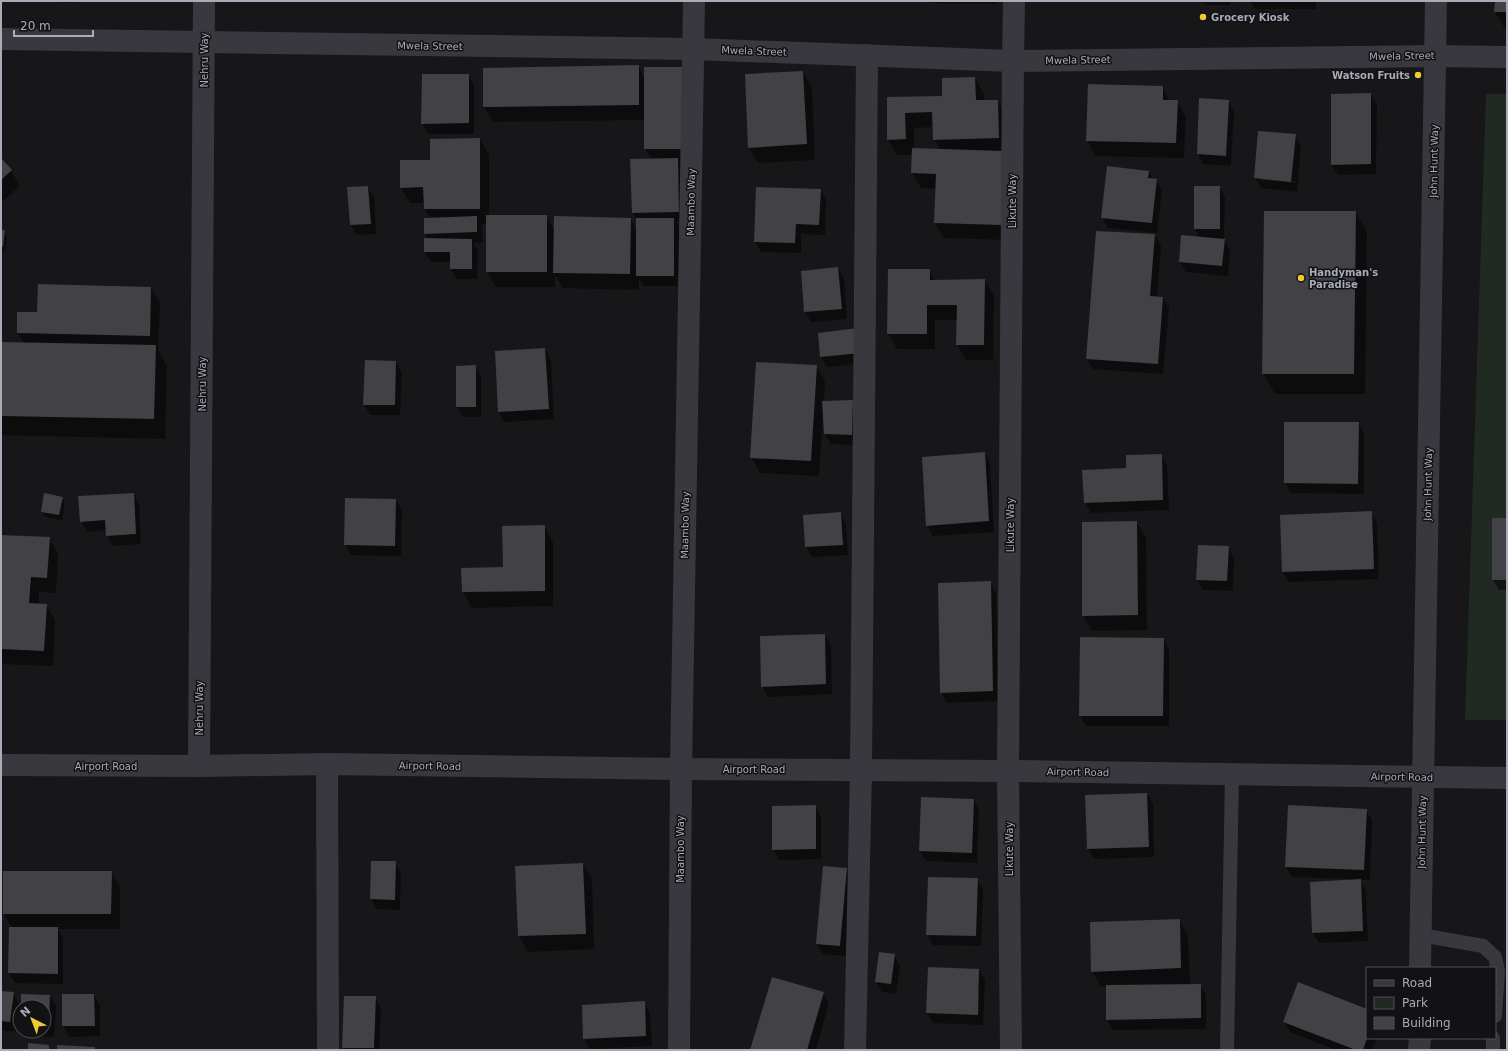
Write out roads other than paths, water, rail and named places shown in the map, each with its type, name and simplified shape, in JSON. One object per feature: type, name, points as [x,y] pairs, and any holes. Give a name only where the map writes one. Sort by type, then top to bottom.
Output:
[{"type":"street","name":"Nehru Way","points":[[199,766],[204,1]]},
{"type":"street","name":"Maambo Way","points":[[679,1050],[681,769],[694,1]]},
{"type":"street","name":"Likute Way","points":[[1010,1050],[1008,771],[1014,1]]},
{"type":"street","name":"John Hunt Way","points":[[1420,967],[1436,1]]},
{"type":"street","name":"Mwela Street","points":[[1,39],[693,49],[1013,61],[1436,56],[1507,57]]},
{"type":"street","points":[[855,1050],[861,770],[867,55]]},
{"type":"street","name":"Airport Road","points":[[1,765],[199,766],[327,764],[1507,778]]},
{"type":"street","points":[[327,764],[328,1050]]},
{"type":"street","points":[[1420,1039],[1420,1050]]},
{"type":"lane","points":[[1227,1050],[1232,774]]},
{"type":"lane","points":[[1421,935],[1483,946],[1495,957],[1498,971],[1496,1001]]},
{"type":"lane","points":[[1493,1050],[1494,1039]]},
{"type":"place","name":"Grocery Kiosk","points":[[1203,17]]},
{"type":"place","name":"Watson Fruits","points":[[1418,75]]},
{"type":"place","name":"Handyman's Paradise","points":[[1301,278]]}]
